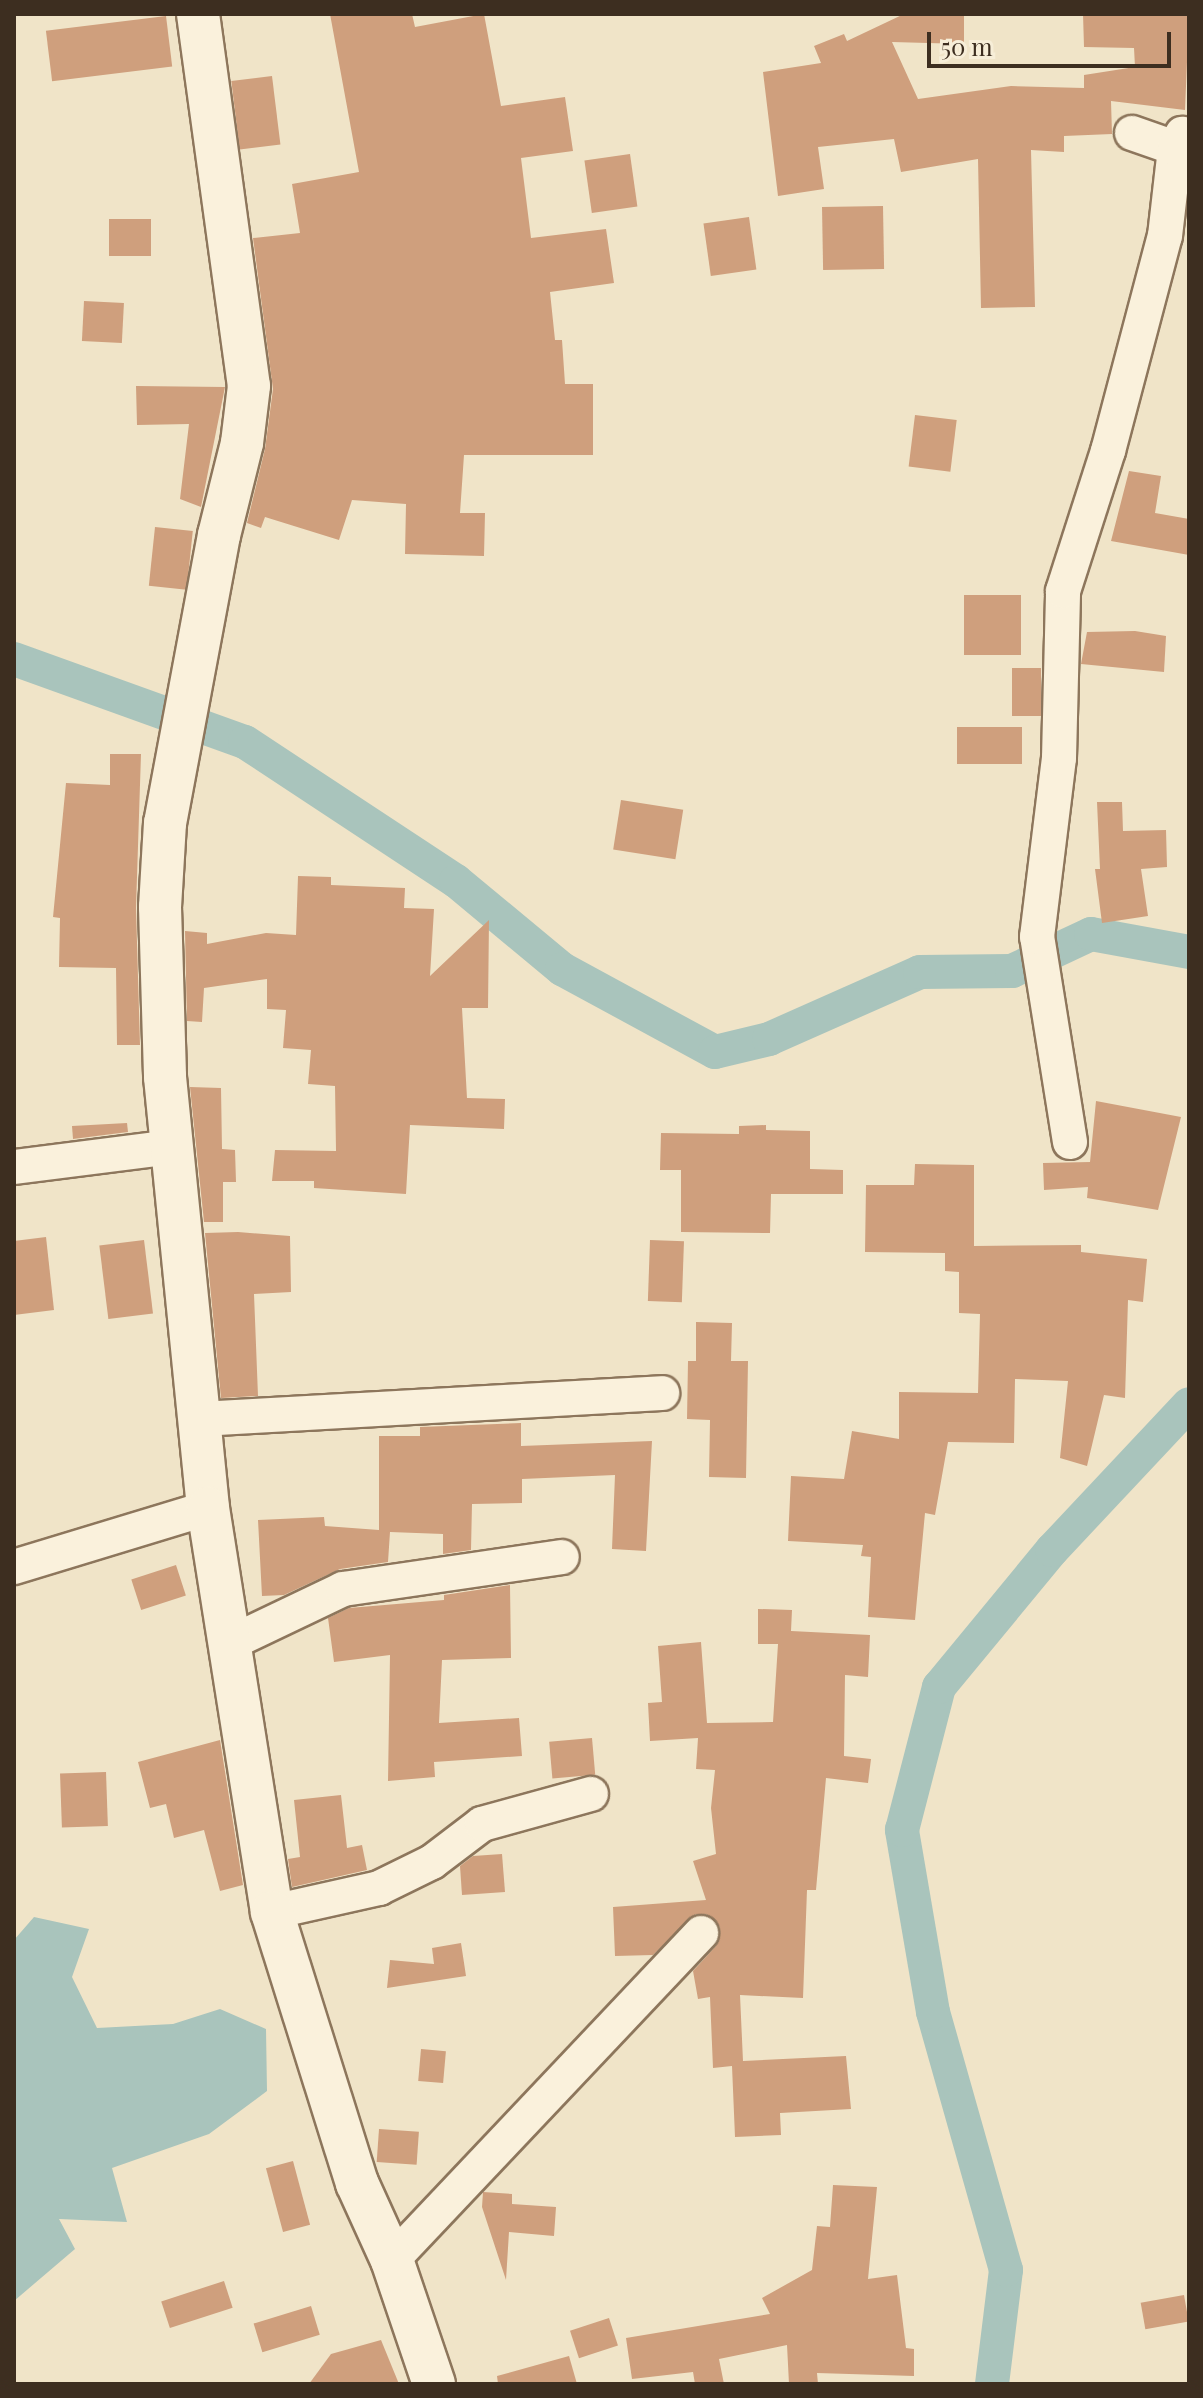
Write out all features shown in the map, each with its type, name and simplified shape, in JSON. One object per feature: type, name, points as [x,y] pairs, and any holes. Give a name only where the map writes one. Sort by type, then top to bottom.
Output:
[{"type":"street","points":[[198,14],[249,386],[242,443],[219,535],[165,823],[160,907],[165,1077],[199,1419],[208,1508],[272,1912],[357,2183],[392,2260],[434,2384]]},
{"type":"street","points":[[1070,1142],[1037,937],[1059,758],[1063,591],[1177,236],[1179,141],[1132,133]]},
{"type":"street","points":[[14,1167],[172,1147]]},
{"type":"street","points":[[199,1419],[662,1393]]},
{"type":"street","points":[[14,1567],[208,1508]]},
{"type":"street","points":[[230,1643],[343,1589],[562,1557]]},
{"type":"street","points":[[272,1912],[379,1888],[432,1862],[482,1824],[591,1794]]},
{"type":"street","points":[[392,2260],[701,1933]]},
{"type":"water","points":[[34,1917],[89,1929],[72,1977],[97,2028],[173,2024],[220,2009],[266,2029],[267,2091],[209,2134],[112,2168],[127,2222],[59,2219],[75,2249],[14,2301],[14,1940]]},
{"type":"building","points":[[330,14],[412,14],[415,27],[484,14],[501,106],[565,97],[573,151],[521,158],[531,238],[606,229],[614,283],[550,292],[555,340],[562,340],[565,384],[593,384],[593,455],[464,455],[460,513],[485,513],[484,556],[405,554],[406,504],[352,500],[339,540],[265,517],[261,528],[247,523],[265,449],[273,389],[253,238],[300,233],[292,184],[359,172]]},
{"type":"building","points":[[904,14],[964,14],[964,44],[892,42],[918,99],[1011,86],[1084,88],[1084,75],[1135,67],[1134,48],[1084,47],[1083,14],[1189,14],[1185,110],[1111,101],[1112,134],[1064,136],[1064,152],[1031,150],[1035,307],[981,308],[978,159],[901,172],[894,139],[818,147],[824,189],[778,196],[763,72],[821,63],[814,46],[844,34],[847,41]]},
{"type":"building","points":[[166,16],[172,67],[52,81],[46,31]]},
{"type":"building","points":[[272,76],[280,144],[240,149],[231,81]]},
{"type":"building","points":[[630,154],[637,206],[592,213],[584,160]]},
{"type":"building","points":[[883,206],[884,269],[823,270],[822,207]]},
{"type":"building","points":[[749,217],[756,269],[711,276],[703,223]]},
{"type":"building","points":[[109,219],[151,219],[151,256],[109,256]]},
{"type":"building","points":[[84,301],[124,303],[122,343],[82,341]]},
{"type":"building","points":[[136,386],[225,387],[201,507],[180,499],[189,424],[137,425]]},
{"type":"building","points":[[915,415],[957,420],[950,472],[909,467]]},
{"type":"building","points":[[1129,471],[1161,476],[1155,513],[1189,519],[1189,555],[1111,541]]},
{"type":"building","points":[[155,527],[193,531],[187,590],[149,586]]},
{"type":"building","points":[[964,595],[1021,595],[1021,655],[964,655]]},
{"type":"building","points":[[1135,631],[1166,636],[1164,672],[1081,664],[1087,632]]},
{"type":"building","points":[[1012,668],[1041,668],[1041,716],[1012,716]]},
{"type":"building","points":[[957,727],[1022,727],[1022,764],[957,764]]},
{"type":"building","points":[[110,754],[141,754],[136,908],[140,1045],[117,1045],[116,968],[59,967],[60,918],[53,917],[66,783],[110,785]]},
{"type":"building","points":[[621,800],[683,810],[675,859],[613,849]]},
{"type":"building","points":[[1097,802],[1122,802],[1123,831],[1166,830],[1167,867],[1141,869],[1148,916],[1102,923],[1095,869],[1100,869]]},
{"type":"building","points":[[298,876],[331,877],[331,885],[405,888],[404,908],[434,909],[430,976],[489,920],[488,1008],[462,1008],[467,1098],[505,1099],[504,1129],[410,1125],[406,1194],[314,1188],[314,1181],[272,1181],[275,1150],[336,1151],[335,1086],[308,1084],[311,1050],[283,1048],[286,1010],[267,1009],[267,979],[204,988],[202,1022],[187,1021],[185,931],[207,933],[207,944],[266,933],[296,935]]},
{"type":"building","points":[[190,1087],[221,1088],[222,1149],[235,1150],[236,1182],[223,1182],[223,1222],[204,1222]]},
{"type":"building","points":[[1096,1101],[1181,1117],[1158,1210],[1087,1198],[1088,1187],[1044,1190],[1043,1163],[1090,1162]]},
{"type":"building","points":[[127,1123],[128,1132],[73,1139],[72,1126]]},
{"type":"building","points":[[766,1125],[766,1130],[810,1131],[810,1169],[843,1170],[843,1194],[771,1194],[770,1233],[681,1232],[681,1170],[660,1170],[661,1133],[739,1134],[739,1126]]},
{"type":"building","points":[[915,1164],[974,1165],[974,1246],[1081,1245],[1081,1252],[1147,1259],[1143,1302],[1128,1300],[1125,1398],[1104,1395],[1087,1466],[1060,1458],[1068,1381],[1015,1379],[1014,1443],[948,1442],[935,1515],[925,1513],[915,1620],[868,1617],[871,1557],[861,1556],[863,1545],[788,1541],[791,1476],[844,1479],[852,1431],[899,1439],[899,1392],[978,1393],[980,1314],[959,1313],[959,1272],[945,1271],[945,1253],[865,1252],[866,1185],[914,1185]]},
{"type":"building","points":[[205,1233],[290,1236],[291,1292],[254,1294],[258,1396],[221,1398]]},
{"type":"building","points":[[46,1237],[54,1310],[14,1315],[14,1241]]},
{"type":"building","points":[[144,1240],[153,1313],[108,1319],[99,1245]]},
{"type":"building","points":[[650,1240],[684,1241],[682,1302],[648,1301]]},
{"type":"building","points":[[696,1322],[732,1323],[731,1361],[748,1361],[746,1478],[709,1477],[710,1420],[687,1419],[688,1361],[696,1361]]},
{"type":"building","points":[[521,1423],[521,1446],[652,1441],[646,1551],[612,1549],[615,1475],[522,1479],[522,1503],[472,1504],[471,1550],[443,1554],[443,1534],[390,1532],[388,1562],[340,1569],[284,1595],[262,1596],[258,1520],[324,1517],[325,1526],[379,1530],[379,1436],[420,1436],[420,1427]]},
{"type":"building","points":[[176,1565],[186,1595],[141,1610],[131,1580]]},
{"type":"building","points":[[510,1585],[511,1658],[442,1660],[439,1723],[519,1718],[522,1756],[434,1762],[435,1777],[388,1781],[390,1655],[334,1662],[328,1618],[349,1608],[444,1600],[444,1595]]},
{"type":"building","points":[[758,1609],[792,1610],[791,1631],[870,1635],[868,1677],[845,1675],[844,1756],[871,1759],[868,1783],[826,1778],[816,1890],[807,1890],[803,1998],[740,1995],[743,2061],[846,2056],[851,2109],[780,2113],[781,2135],[735,2137],[732,2066],[713,2068],[710,1997],[698,1999],[693,1971],[716,1946],[720,1927],[706,1914],[696,1914],[653,1955],[615,1956],[613,1907],[706,1900],[693,1861],[716,1854],[711,1808],[715,1770],[696,1769],[698,1738],[650,1741],[648,1703],[662,1702],[658,1646],[701,1642],[707,1723],[773,1722],[778,1644],[758,1644]]},
{"type":"building","points":[[592,1738],[595,1775],[552,1779],[549,1742]]},
{"type":"building","points":[[220,1740],[243,1885],[220,1891],[204,1830],[174,1838],[166,1804],[150,1808],[138,1762]]},
{"type":"building","points":[[106,1772],[108,1826],[62,1828],[60,1774]]},
{"type":"building","points":[[341,1795],[347,1848],[362,1845],[367,1870],[292,1887],[288,1859],[300,1857],[294,1800]]},
{"type":"building","points":[[502,1854],[505,1892],[462,1895],[460,1866],[473,1856]]},
{"type":"building","points":[[461,1943],[466,1976],[387,1988],[390,1960],[434,1964],[432,1948]]},
{"type":"building","points":[[421,2049],[446,2051],[443,2083],[418,2081]]},
{"type":"building","points":[[379,2129],[419,2132],[417,2165],[377,2162]]},
{"type":"building","points":[[293,2161],[310,2225],[283,2232],[266,2168]]},
{"type":"building","points":[[833,2185],[877,2187],[868,2279],[897,2275],[906,2348],[914,2349],[914,2376],[817,2373],[818,2384],[789,2384],[787,2345],[719,2359],[724,2384],[695,2384],[693,2372],[632,2379],[626,2338],[770,2314],[762,2298],[812,2270],[817,2226],[830,2227]]},
{"type":"building","points":[[483,2192],[512,2194],[512,2204],[556,2207],[554,2236],[509,2232],[506,2280],[482,2207]]},
{"type":"building","points":[[224,2281],[233,2308],[170,2328],[161,2301]]},
{"type":"building","points":[[1184,2295],[1189,2322],[1145,2329],[1141,2303]]},
{"type":"building","points":[[311,2306],[320,2335],[262,2352],[254,2324]]},
{"type":"building","points":[[609,2318],[618,2346],[579,2358],[570,2331]]},
{"type":"building","points":[[381,2340],[399,2384],[309,2384],[331,2354]]},
{"type":"building","points":[[569,2356],[577,2384],[498,2384],[497,2376]]},
{"type":"waterway","points":[[14,659],[245,742],[456,881],[562,969],[715,1052],[769,1039],[920,972],[1012,971],[1091,934],[1189,952]]},
{"type":"waterway","points":[[992,2384],[1006,2270],[933,2012],[902,1830],[939,1687],[1052,1550],[1189,1404]]}]
